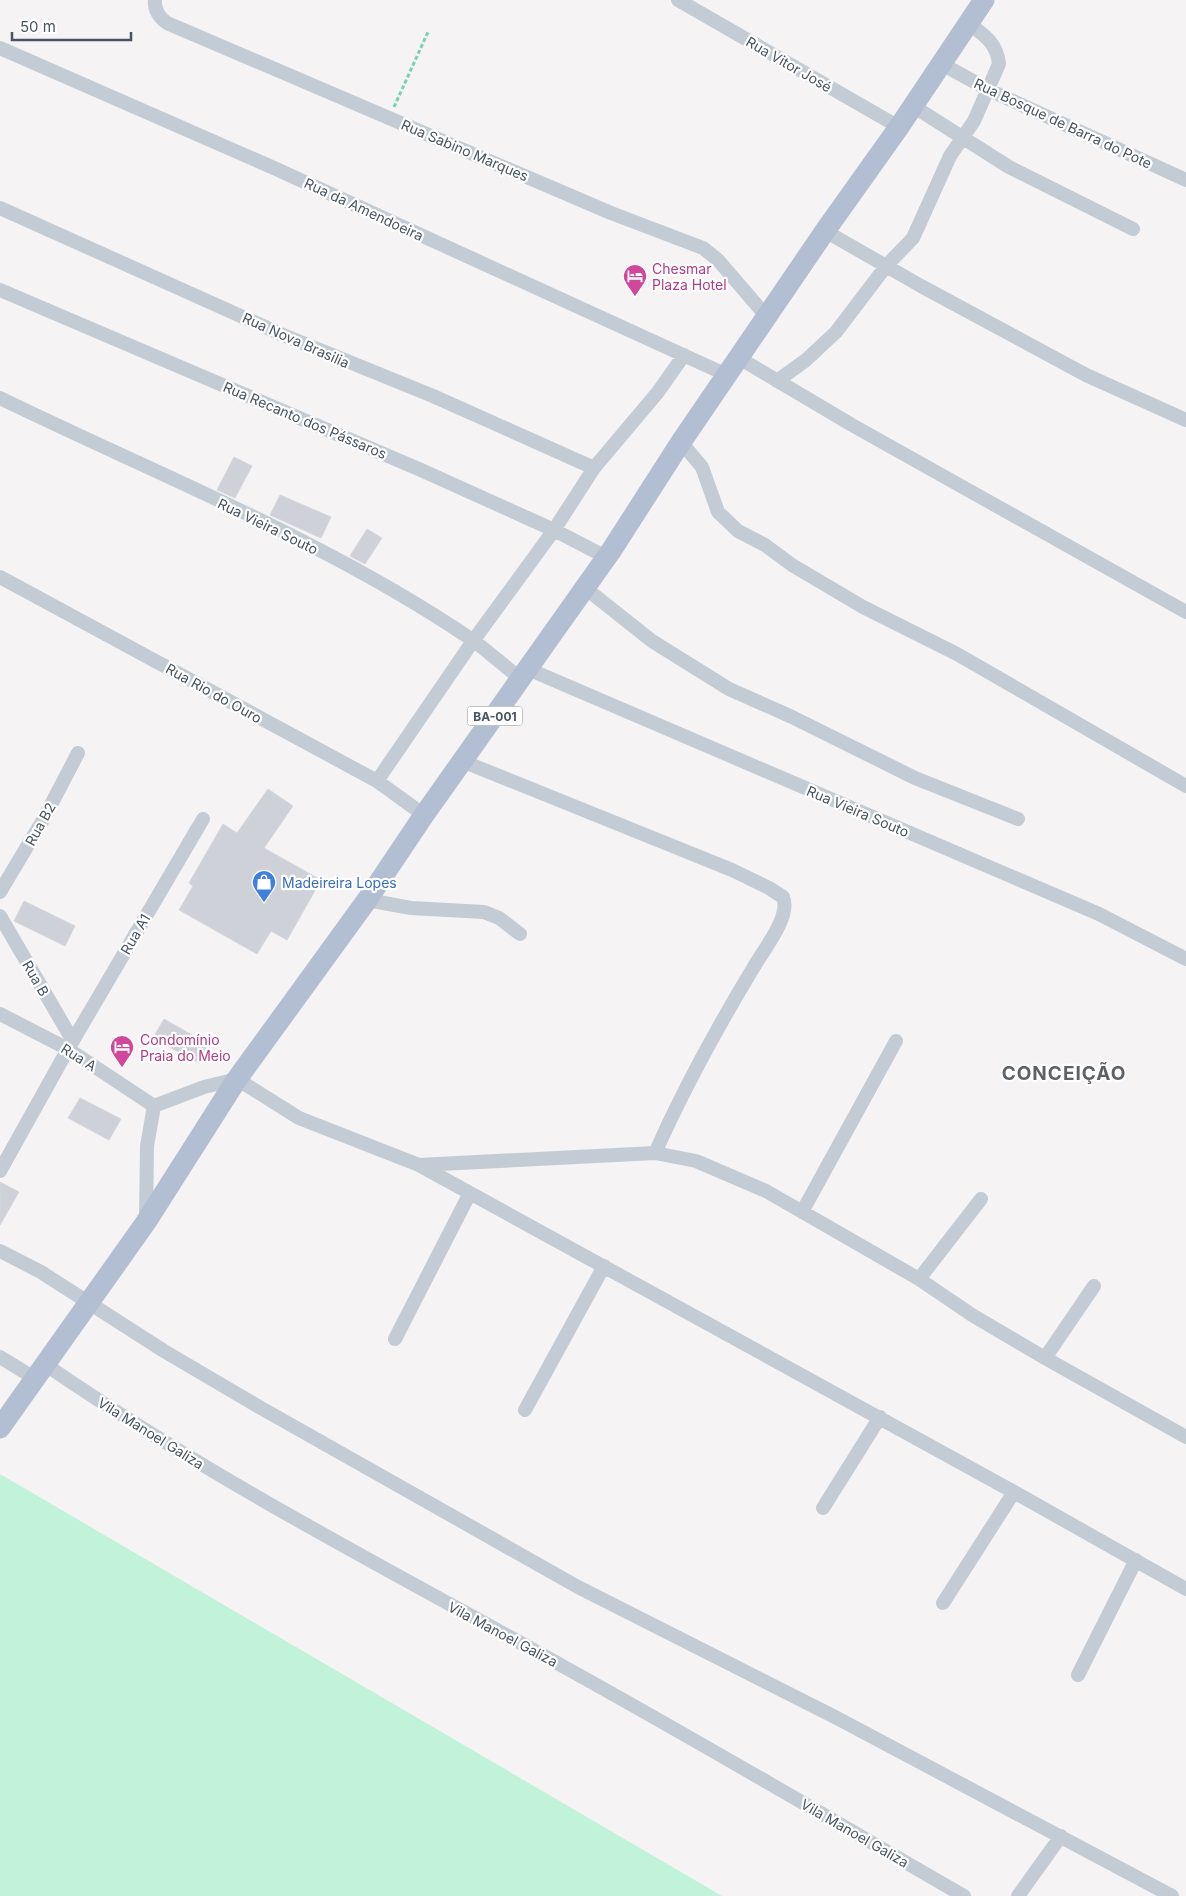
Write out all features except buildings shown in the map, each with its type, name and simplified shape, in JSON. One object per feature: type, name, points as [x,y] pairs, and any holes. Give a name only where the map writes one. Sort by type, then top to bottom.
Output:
[{"type":"main road","name":"BA-001","points":[[0,1428],[146,1222],[238,1079],[367,900],[424,815],[606,557],[681,442],[825,231],[899,127],[984,0]]},
{"type":"street","name":"Rua Sabino Marques","points":[[155,0],[156,10],[160,18],[167,23],[611,213],[703,248],[718,260],[767,317]]},
{"type":"street","name":"Rua Vitor José","points":[[678,0],[899,127]]},
{"type":"street","points":[[777,381],[806,360],[836,332],[887,266],[913,238],[942,174],[962,137],[974,121],[999,64],[998,56],[990,40],[968,23]]},
{"type":"street","name":"Rua da Amendoeira","points":[[0,48],[274,168],[684,356],[733,367],[777,381],[1186,612]]},
{"type":"street","name":"Rua Bosque de Barra do Pote","points":[[942,64],[989,90],[1184,176]]},
{"type":"street","points":[[913,106],[1009,167],[1133,229]]},
{"type":"street","name":"Rua Nova Brasilia","points":[[0,208],[283,335],[442,400],[594,468]]},
{"type":"street","points":[[825,231],[977,317],[1086,375],[1186,420]]},
{"type":"street","name":"Rua Recanto dos Pássaros","points":[[0,290],[421,470],[554,530],[606,557]]},
{"type":"street","points":[[377,781],[473,641],[554,530],[594,468],[658,392],[684,356]]},
{"type":"street","name":"Rua Vieira Souto","points":[[0,398],[326,554],[428,611],[524,674],[1099,914],[1186,959]]},
{"type":"street","points":[[681,442],[702,467],[718,512],[738,531],[765,545],[792,565],[863,607],[965,659],[1186,786]]},
{"type":"street","name":"Rua Rio do Ouro","points":[[0,577],[377,781],[424,815]]},
{"type":"street","points":[[584,587],[652,641],[729,690],[790,716],[915,778],[1018,819]]},
{"type":"street","name":"Rua B2","points":[[0,892],[44,820],[78,753]]},
{"type":"street","points":[[462,761],[706,859],[769,888],[783,897],[785,910],[777,929],[710,1040],[655,1153]]},
{"type":"street","name":"Rua A1","points":[[0,1171],[70,1045],[203,819]]},
{"type":"street","points":[[367,900],[412,908],[484,912],[499,918],[520,934]]},
{"type":"street","name":"Rua B","points":[[0,916],[70,1045]]},
{"type":"street","name":"Rua A","points":[[0,1014],[70,1045],[154,1106]]},
{"type":"street","points":[[802,1212],[896,1041]]},
{"type":"street","points":[[146,1222],[147,1146],[154,1106],[204,1087],[238,1079],[298,1118],[419,1165],[880,1417],[1186,1589]]},
{"type":"street","points":[[419,1165],[655,1153],[696,1161],[766,1191],[919,1279],[972,1315],[1045,1358],[1186,1437]]},
{"type":"street","points":[[394,1339],[470,1193]]},
{"type":"street","points":[[919,1279],[981,1199]]},
{"type":"street","points":[[0,1251],[41,1272],[164,1351],[261,1408],[578,1588],[835,1717],[1172,1896]]},
{"type":"street","points":[[525,1410],[604,1266]]},
{"type":"street","points":[[1045,1358],[1094,1286]]},
{"type":"street","name":"Vila Manoel Galiza","points":[[0,1357],[41,1372],[125,1418],[251,1494],[311,1525],[429,1594],[575,1673],[964,1896]]},
{"type":"street","points":[[823,1508],[880,1417]]},
{"type":"street","points":[[943,1603],[1014,1492]]},
{"type":"street","points":[[1078,1675],[1136,1560]]},
{"type":"street","points":[[1018,1896],[1061,1836]]},
{"type":"path","points":[[390,117],[428,32]]},
{"type":"green space","points":[[0,1474],[722,1896],[0,1896]]},
{"type":"place","name":"Chesmar Plaza Hotel","points":[[635,297]]},
{"type":"place","name":"Madeireira Lopes","points":[[264,903]]},
{"type":"place","name":"Condomínio Praia do Meio","points":[[122,1068]]},
{"type":"district","name":"CONCEIÇÃO","points":[[1064,1073]]}]
